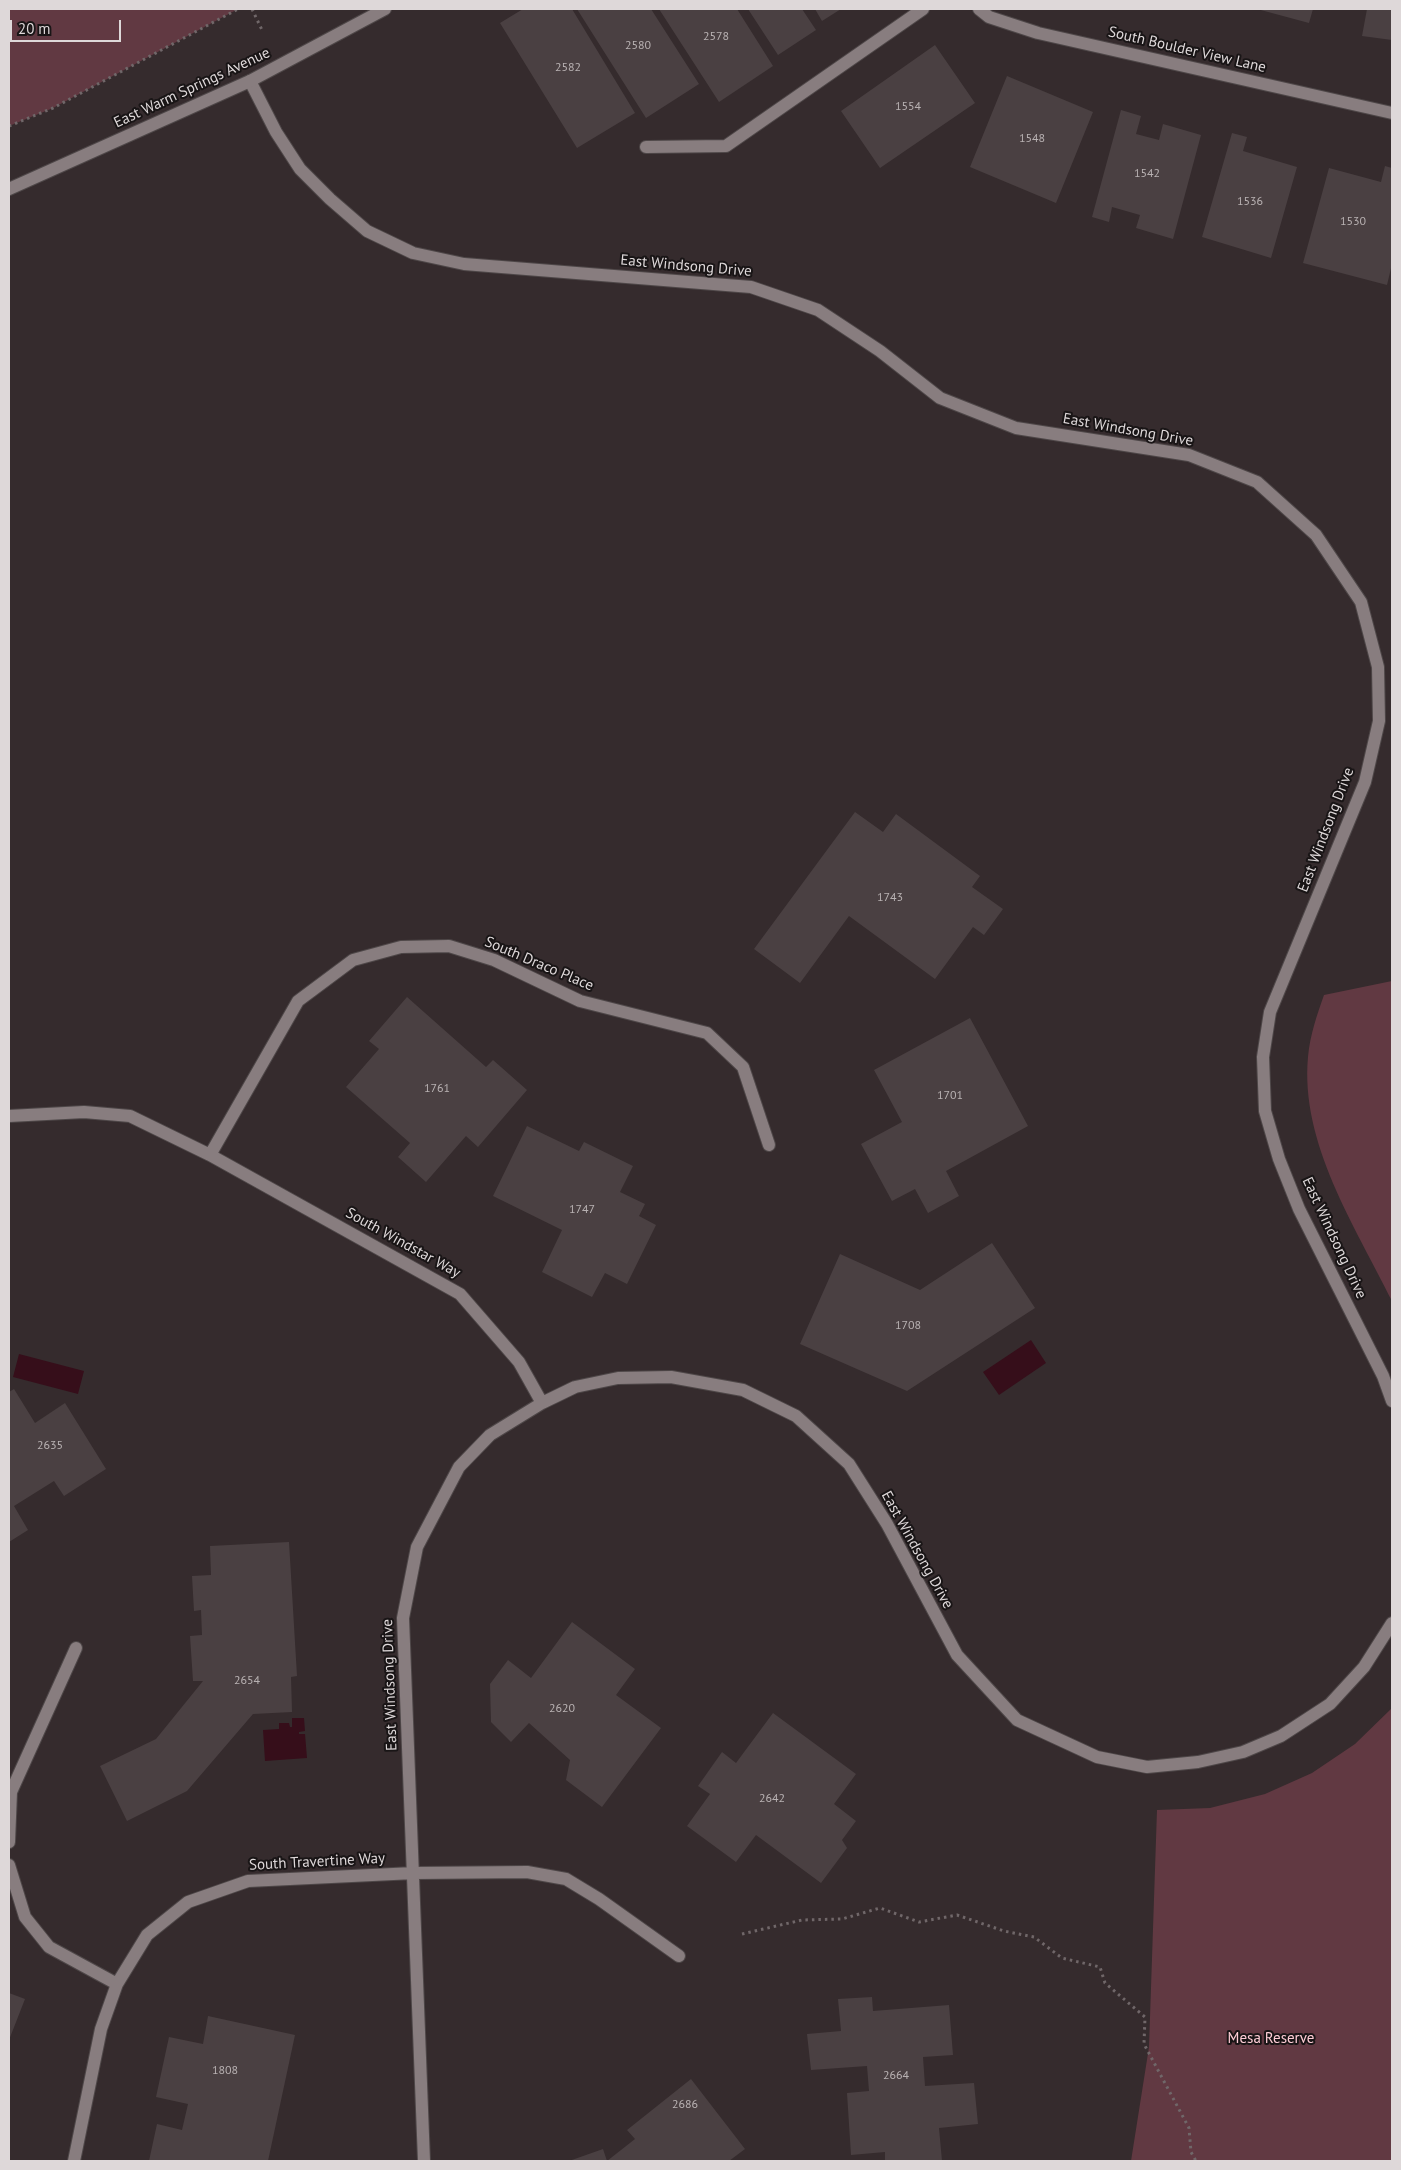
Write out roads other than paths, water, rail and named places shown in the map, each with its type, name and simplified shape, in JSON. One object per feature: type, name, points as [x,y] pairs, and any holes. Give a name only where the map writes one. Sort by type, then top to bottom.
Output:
[{"type":"street","name":"East Warm Springs Avenue","points":[[9,190],[250,81],[385,9]]},
{"type":"street","points":[[646,147],[726,146],[923,9]]},
{"type":"street","name":"South Boulder View Lane","points":[[979,9],[989,17],[1038,34],[1392,113]]},
{"type":"street","name":"East Windsong Drive","points":[[250,81],[276,132],[300,168],[330,199],[367,231],[413,253],[464,264],[751,287],[818,310],[880,351],[940,398],[1016,428],[1189,455],[1257,482],[1316,535],[1361,602],[1378,666],[1379,721],[1364,782],[1270,1012],[1263,1058],[1265,1111],[1279,1159],[1299,1208],[1383,1376],[1392,1401]]},
{"type":"street","name":"South Draco Place","points":[[210,1155],[298,1001],[353,960],[401,946],[449,946],[494,960],[580,1001],[708,1033],[742,1067],[769,1145]]},
{"type":"street","name":"South Windstar Way","points":[[9,1116],[84,1112],[130,1116],[210,1155],[460,1294],[519,1362],[542,1402]]},
{"type":"street","name":"East Windsong Drive","points":[[424,2161],[403,1618],[417,1547],[459,1466],[490,1435],[542,1402],[575,1387],[618,1378],[670,1377],[743,1390],[796,1416],[848,1464],[888,1524],[957,1655],[1018,1720],[1097,1758],[1147,1766],[1198,1762],[1243,1752],[1281,1736],[1330,1704],[1364,1667],[1392,1623]]},
{"type":"street","points":[[9,1842],[11,1792],[76,1648]]},
{"type":"street","points":[[9,1865],[25,1917],[49,1947],[117,1984]]},
{"type":"street","points":[[414,1873],[527,1872],[566,1880],[599,1899],[679,1956]]},
{"type":"street","name":"South Travertine Way","points":[[74,2161],[101,2029],[117,1984],[147,1935],[188,1902],[248,1881],[414,1873]]},
{"type":"park label","name":"Mesa Reserve","points":[[1271,2039]]}]
